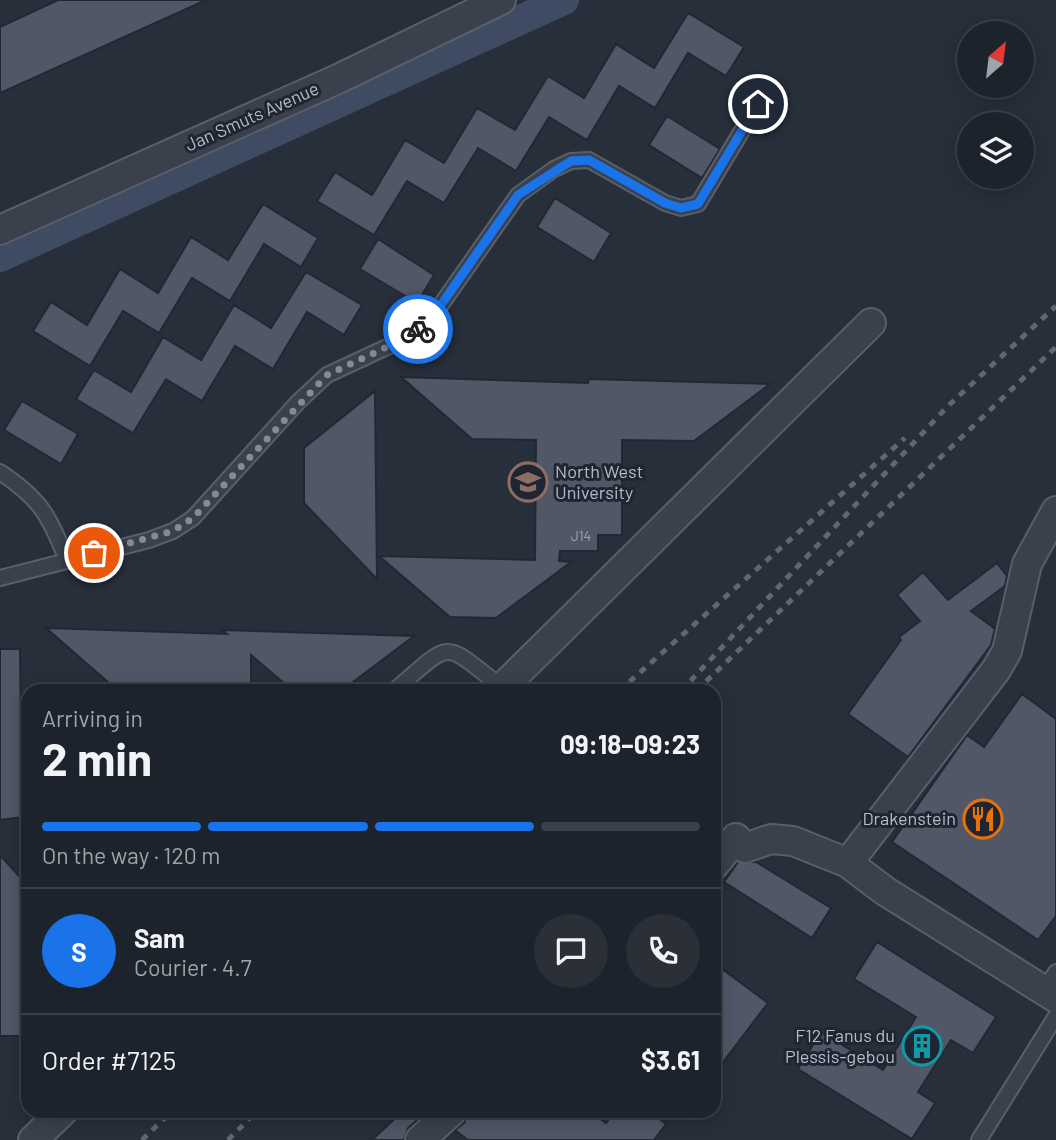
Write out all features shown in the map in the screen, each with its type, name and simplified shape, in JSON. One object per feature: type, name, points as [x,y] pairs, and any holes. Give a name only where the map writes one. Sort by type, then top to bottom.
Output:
[{"type":"street","name":"Jan Smuts Avenue","points":[[0,230],[340,78],[501,0]]},
{"type":"street","points":[[507,684],[871,323]]},
{"type":"street","points":[[848,863],[996,670],[1007,651],[1027,564],[1056,511]]},
{"type":"street","points":[[721,856],[736,838],[745,848],[771,839],[793,841],[848,863],[886,891],[1052,987]]},
{"type":"street","points":[[33,1140],[56,1118]]},
{"type":"street","points":[[421,1140],[445,1118]]},
{"type":"lane","points":[[0,578],[173,531],[193,518],[327,375],[402,340],[431,319],[518,195],[554,169],[571,161],[589,160],[665,203],[681,208],[698,204],[758,104]]},
{"type":"lane","points":[[0,472],[26,489],[46,511],[67,560]]},
{"type":"lane","points":[[402,684],[435,654],[448,650],[458,653],[494,684]]},
{"type":"lane","points":[[979,1140],[1056,1016]]},
{"type":"building","points":[[58,0],[206,0],[0,93],[0,27]]},
{"type":"building","points":[[688,13],[744,47],[726,76],[688,53],[655,108],[619,86],[587,140],[549,117],[516,171],[478,148],[444,203],[407,181],[374,235],[317,201],[335,172],[372,195],[405,140],[444,163],[477,108],[515,130],[548,76],[584,98],[616,44],[654,68]]},
{"type":"building","points":[[667,116],[720,149],[702,178],[649,145]]},
{"type":"building","points":[[555,198],[611,233],[594,262],[537,227]]},
{"type":"building","points":[[263,204],[318,238],[301,267],[264,244],[230,301],[192,278],[159,333],[123,311],[90,366],[33,331],[51,302],[87,325],[120,269],[158,293],[191,237],[228,260]]},
{"type":"building","points":[[378,239],[434,275],[417,303],[360,269]]},
{"type":"building","points":[[306,272],[362,305],[344,335],[307,312],[273,369],[235,346],[202,401],[166,379],[133,433],[76,399],[94,370],[131,392],[163,337],[201,360],[234,305],[271,328]]},
{"type":"building","points":[[401,377],[588,383],[589,379],[770,384],[694,441],[622,440],[622,535],[598,535],[598,551],[560,551],[559,561],[571,562],[496,618],[450,617],[379,556],[535,560],[536,440],[472,439]]},
{"type":"building","points":[[375,391],[377,579],[304,503],[304,448]]},
{"type":"building","points":[[22,401],[78,434],[61,464],[4,430]]},
{"type":"building","points":[[997,563],[1007,576],[1005,586],[971,611],[995,629],[991,645],[908,757],[848,714],[901,640],[899,637],[920,621],[897,595],[923,572],[948,600]]},
{"type":"building","points":[[46,628],[414,636],[350,684],[285,684],[251,655],[251,684],[110,684]]},
{"type":"building","points":[[0,649],[20,649],[21,817],[0,820]]},
{"type":"building","name":"Drakenstein","points":[[1022,694],[1056,719],[1056,916],[1038,940],[892,842],[967,735],[984,747]]},
{"type":"building","points":[[0,855],[21,878],[21,1036],[0,1036]]},
{"type":"building","points":[[738,862],[756,862],[831,908],[812,938],[724,882]]},
{"type":"building","name":"F12 Fanus du Plessis-gebou","points":[[877,942],[996,1017],[973,1053],[951,1040],[918,1092],[935,1103],[912,1139],[798,1069],[821,1032],[883,1070],[916,1017],[854,979]]},
{"type":"building","points":[[721,968],[768,1003],[721,1065]]},
{"type":"building","points":[[396,1118],[419,1118],[408,1128],[404,1140],[372,1140]]},
{"type":"building","points":[[466,1118],[599,1118],[606,1123],[610,1118],[658,1118],[666,1124],[654,1140],[468,1140],[455,1130]]},
{"type":"waterway","points":[[0,257],[564,0]]},
{"type":"railway","points":[[688,684],[948,406],[1056,306]]},
{"type":"railway","points":[[703,684],[1056,347]]},
{"type":"railway","points":[[627,684],[905,438]]},
{"type":"railway","points":[[142,1140],[165,1118]]},
{"type":"railway","points":[[228,1140],[250,1118]]},
{"type":"way so far","points":[[94,553],[149,540],[173,531],[193,518],[298,402],[327,375],[402,340],[418,329]]},
{"type":"place","name":"North West University","points":[[528,482]]},
{"type":"place","name":"Drakenstein","points":[[983,819]]},
{"type":"place","name":"F12 Fanus du Plessis-gebou","points":[[922,1046]]},
{"type":"route","points":[[418,329],[431,319],[518,195],[554,169],[571,161],[589,160],[665,203],[681,208],[698,204],[758,104]]}]
